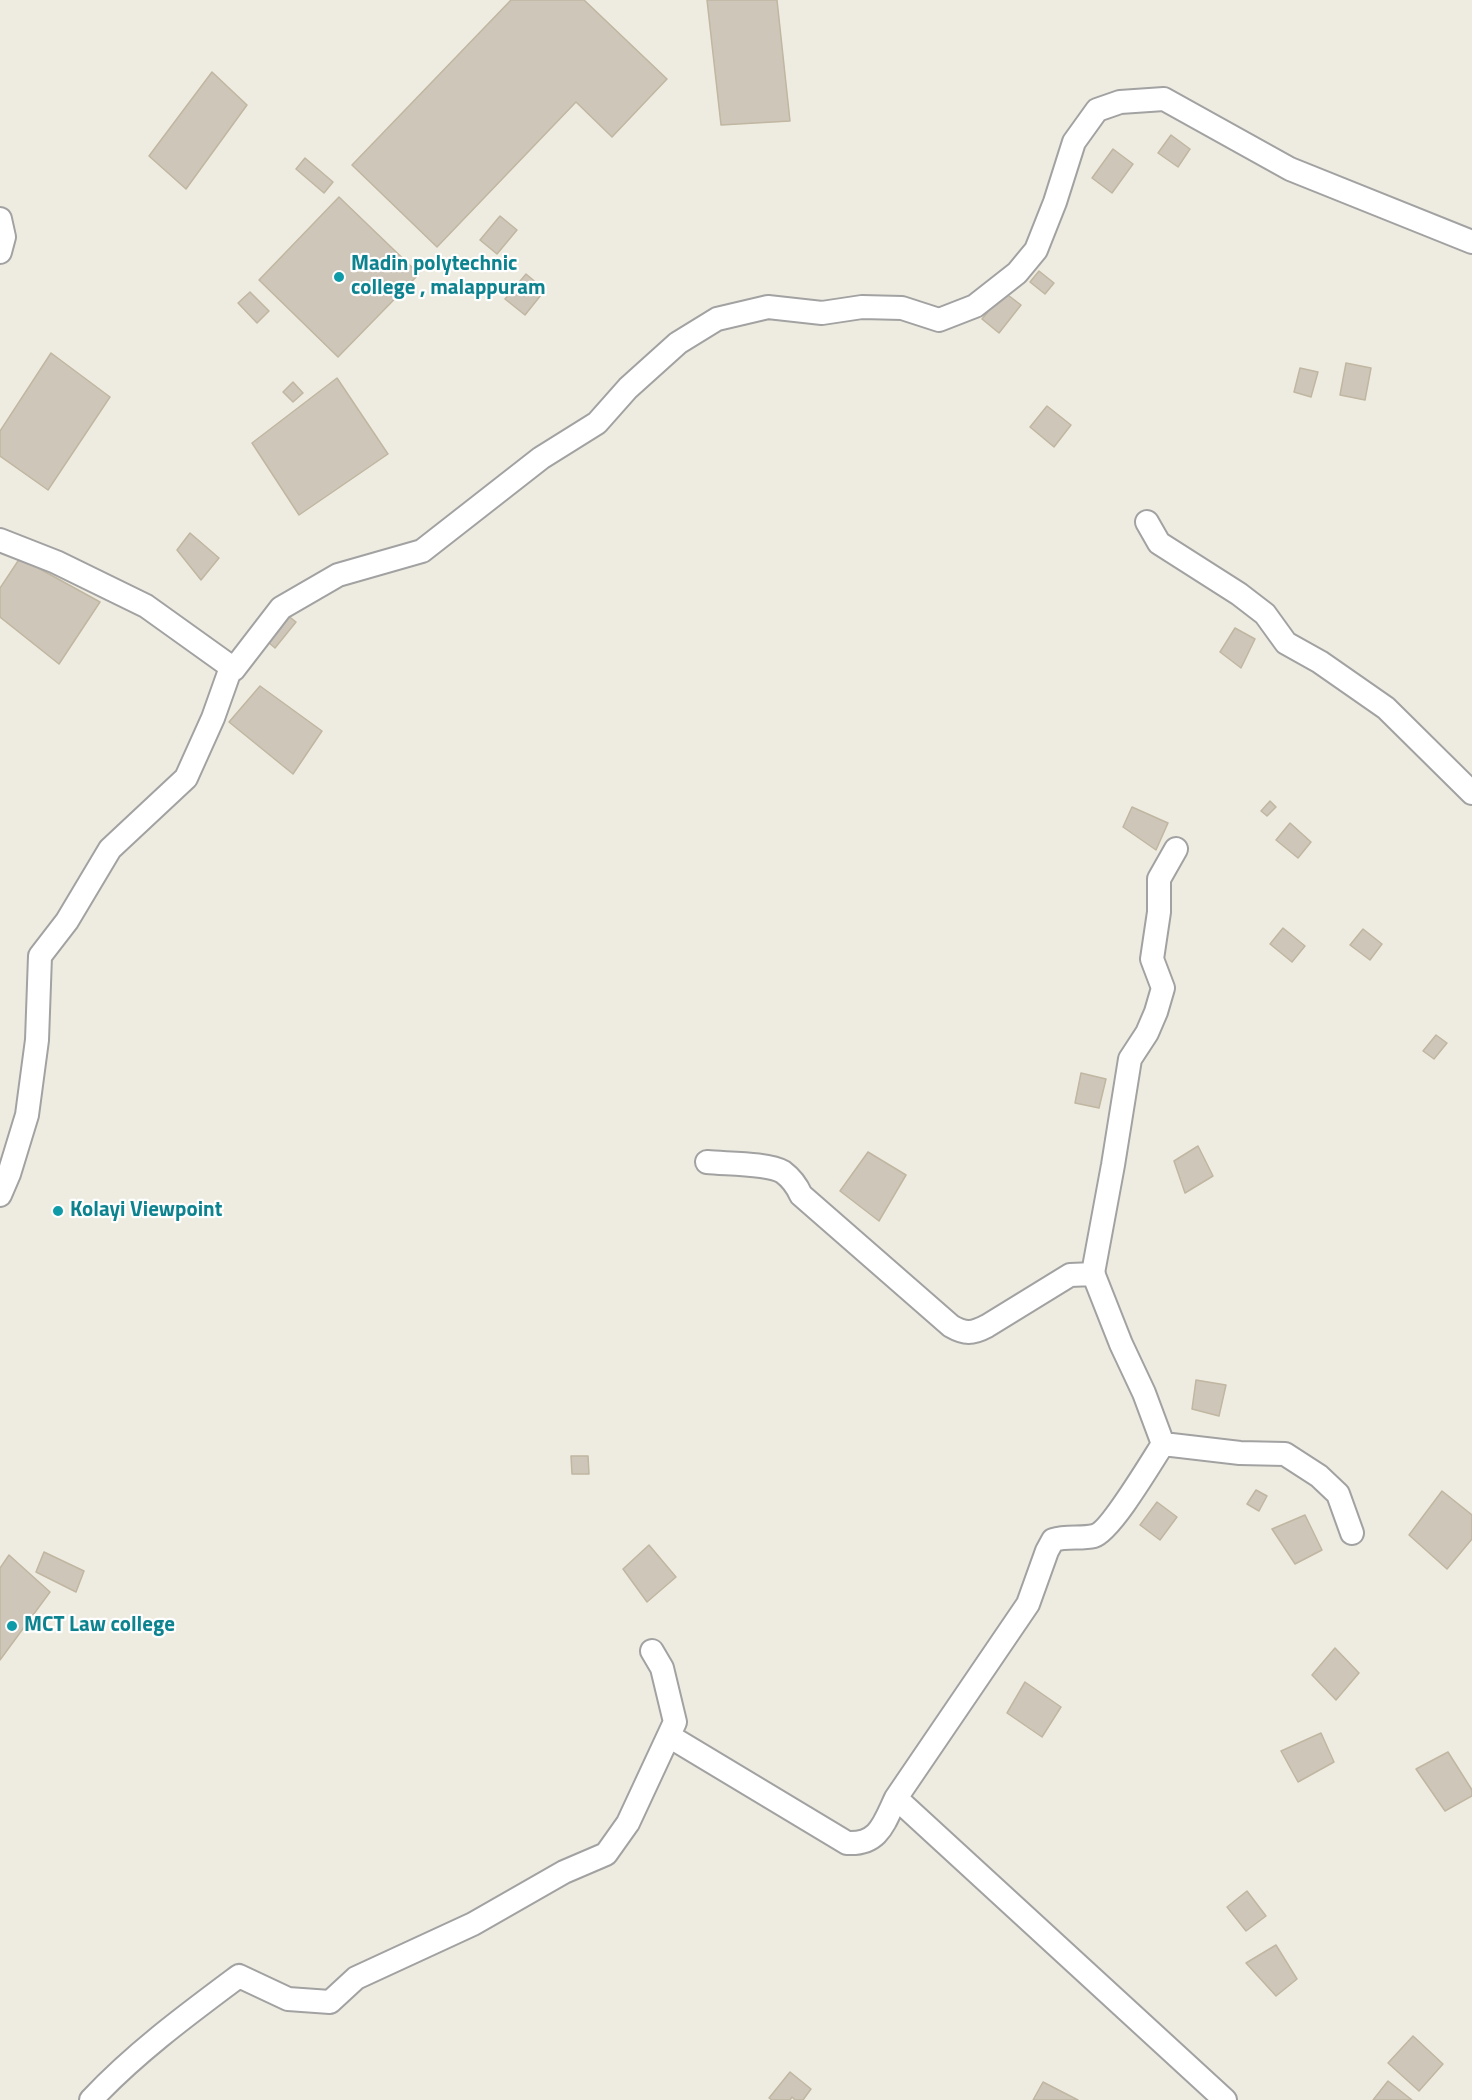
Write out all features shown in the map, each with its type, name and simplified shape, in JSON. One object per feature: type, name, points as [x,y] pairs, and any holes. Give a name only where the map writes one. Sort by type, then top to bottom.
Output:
[{"type":"street","points":[[0,1195],[9,1174],[27,1115],[37,1040],[40,956],[67,921],[110,849],[186,778],[213,718],[229,673],[281,608],[338,575],[422,551],[541,458],[597,423],[628,388],[678,344],[717,319],[768,307],[822,313],[861,308],[902,308],[939,320],[975,306],[1017,273],[1036,250],[1074,142],[1097,110],[1120,102],[1164,99],[1290,169],[1472,243]]},
{"type":"street","points":[[0,219],[4,237],[0,252]]},
{"type":"street","points":[[1147,522],[1159,543],[1239,594],[1265,614],[1286,643],[1320,662],[1386,708],[1472,793]]},
{"type":"street","points":[[0,540],[56,562],[146,606],[234,669]]},
{"type":"street","points":[[1163,1444],[1094,1274],[1130,1059],[1147,1033],[1163,988],[1152,959],[1159,912],[1159,879],[1176,849]]},
{"type":"street","points":[[707,1162],[770,1167],[783,1172],[796,1184],[801,1194],[951,1326],[964,1334],[987,1326],[1070,1275],[1094,1274]]},
{"type":"street","points":[[1163,1444],[1240,1453],[1285,1454],[1319,1476],[1338,1494],[1352,1533]]},
{"type":"street","points":[[669,1737],[847,1843],[860,1844],[873,1839],[886,1820],[896,1798],[1028,1604],[1053,1540],[1096,1535],[1112,1521],[1163,1444]]},
{"type":"street","points":[[91,2100],[105,2085],[187,2015],[239,1976],[288,1999],[330,2002],[356,1978],[473,1924],[564,1872],[606,1854],[628,1822],[675,1722],[662,1668],[652,1651]]},
{"type":"street","points":[[896,1798],[1225,2100]]},
{"type":"building","points":[[511,0],[584,0],[667,79],[612,137],[576,102],[437,247],[352,165]]},
{"type":"building","points":[[707,0],[777,0],[790,121],[721,125]]},
{"type":"building","points":[[212,72],[247,105],[186,189],[149,156]]},
{"type":"building","points":[[1171,135],[1190,149],[1178,167],[1158,153]]},
{"type":"building","points":[[1113,149],[1133,164],[1112,193],[1092,178]]},
{"type":"building","points":[[305,158],[333,182],[324,193],[296,169]]},
{"type":"building","name":"Madin polytechnic college , malappuram","points":[[339,197],[419,274],[338,357],[259,280]]},
{"type":"building","points":[[500,216],[517,230],[497,254],[480,240]]},
{"type":"building","points":[[1039,271],[1054,283],[1045,294],[1030,282]]},
{"type":"building","points":[[526,274],[545,290],[525,315],[505,299]]},
{"type":"building","points":[[250,292],[269,311],[257,323],[238,303]]},
{"type":"building","points":[[1004,292],[1021,305],[999,333],[982,319]]},
{"type":"building","points":[[51,353],[110,397],[48,490],[0,456],[0,431]]},
{"type":"building","points":[[1346,363],[1371,368],[1365,400],[1340,395]]},
{"type":"building","points":[[1300,368],[1318,372],[1311,397],[1294,392]]},
{"type":"building","points":[[337,378],[388,454],[299,515],[252,443]]},
{"type":"building","points":[[293,382],[303,393],[293,402],[283,392]]},
{"type":"building","points":[[1047,406],[1071,425],[1054,447],[1030,427]]},
{"type":"building","points":[[190,533],[219,558],[201,580],[177,550]]},
{"type":"building","points":[[20,558],[100,602],[59,664],[0,617],[0,588]]},
{"type":"building","points":[[282,611],[296,622],[275,648],[262,637]]},
{"type":"building","points":[[1235,628],[1255,639],[1241,668],[1220,652]]},
{"type":"building","points":[[260,686],[322,731],[293,774],[229,722]]},
{"type":"building","points":[[1270,801],[1276,807],[1267,816],[1261,811]]},
{"type":"building","points":[[1132,807],[1168,823],[1156,850],[1123,827]]},
{"type":"building","points":[[1290,823],[1311,842],[1298,858],[1276,840]]},
{"type":"building","points":[[1283,928],[1305,946],[1292,962],[1270,944]]},
{"type":"building","points":[[1363,929],[1382,944],[1370,960],[1350,945]]},
{"type":"building","points":[[1436,1035],[1447,1043],[1434,1059],[1423,1051]]},
{"type":"building","points":[[1081,1073],[1106,1079],[1099,1108],[1075,1103]]},
{"type":"building","points":[[1198,1146],[1213,1176],[1185,1193],[1174,1161]]},
{"type":"building","points":[[868,1152],[906,1175],[879,1221],[840,1191]]},
{"type":"building","points":[[1196,1380],[1226,1385],[1219,1416],[1192,1409]]},
{"type":"building","points":[[571,1456],[588,1456],[589,1474],[572,1474]]},
{"type":"building","points":[[1256,1490],[1267,1496],[1259,1511],[1247,1504]]},
{"type":"building","points":[[1442,1491],[1472,1515],[1472,1539],[1447,1569],[1409,1535]]},
{"type":"building","points":[[1157,1502],[1177,1517],[1160,1540],[1140,1525]]},
{"type":"building","points":[[1305,1515],[1322,1550],[1295,1564],[1272,1529]]},
{"type":"building","points":[[649,1545],[676,1577],[647,1602],[623,1569]]},
{"type":"building","points":[[44,1552],[84,1571],[76,1592],[36,1572]]},
{"type":"building","name":"MCT Law college","points":[[9,1555],[50,1592],[0,1660],[0,1568]]},
{"type":"building","points":[[1335,1648],[1359,1673],[1336,1700],[1312,1675]]},
{"type":"building","points":[[1025,1682],[1061,1707],[1042,1737],[1007,1713]]},
{"type":"building","points":[[1321,1733],[1334,1762],[1298,1782],[1281,1751]]},
{"type":"building","points":[[1448,1752],[1472,1790],[1472,1796],[1445,1811],[1416,1769]]},
{"type":"building","points":[[1247,1891],[1266,1916],[1246,1931],[1227,1907]]},
{"type":"building","points":[[1276,1945],[1297,1979],[1276,1996],[1246,1963]]},
{"type":"building","points":[[1413,2036],[1443,2064],[1419,2091],[1388,2063]]},
{"type":"building","points":[[790,2072],[811,2089],[803,2100],[795,2100],[792,2097],[790,2100],[769,2098]]},
{"type":"building","points":[[1388,2081],[1412,2100],[1373,2100]]},
{"type":"building","points":[[1043,2082],[1078,2100],[1033,2100]]},
{"type":"place","name":"Madin polytechnic college , malappuram","points":[[339,277]]},
{"type":"place","name":"Kolayi Viewpoint","points":[[58,1211]]},
{"type":"place","name":"MCT Law college","points":[[12,1626]]}]
